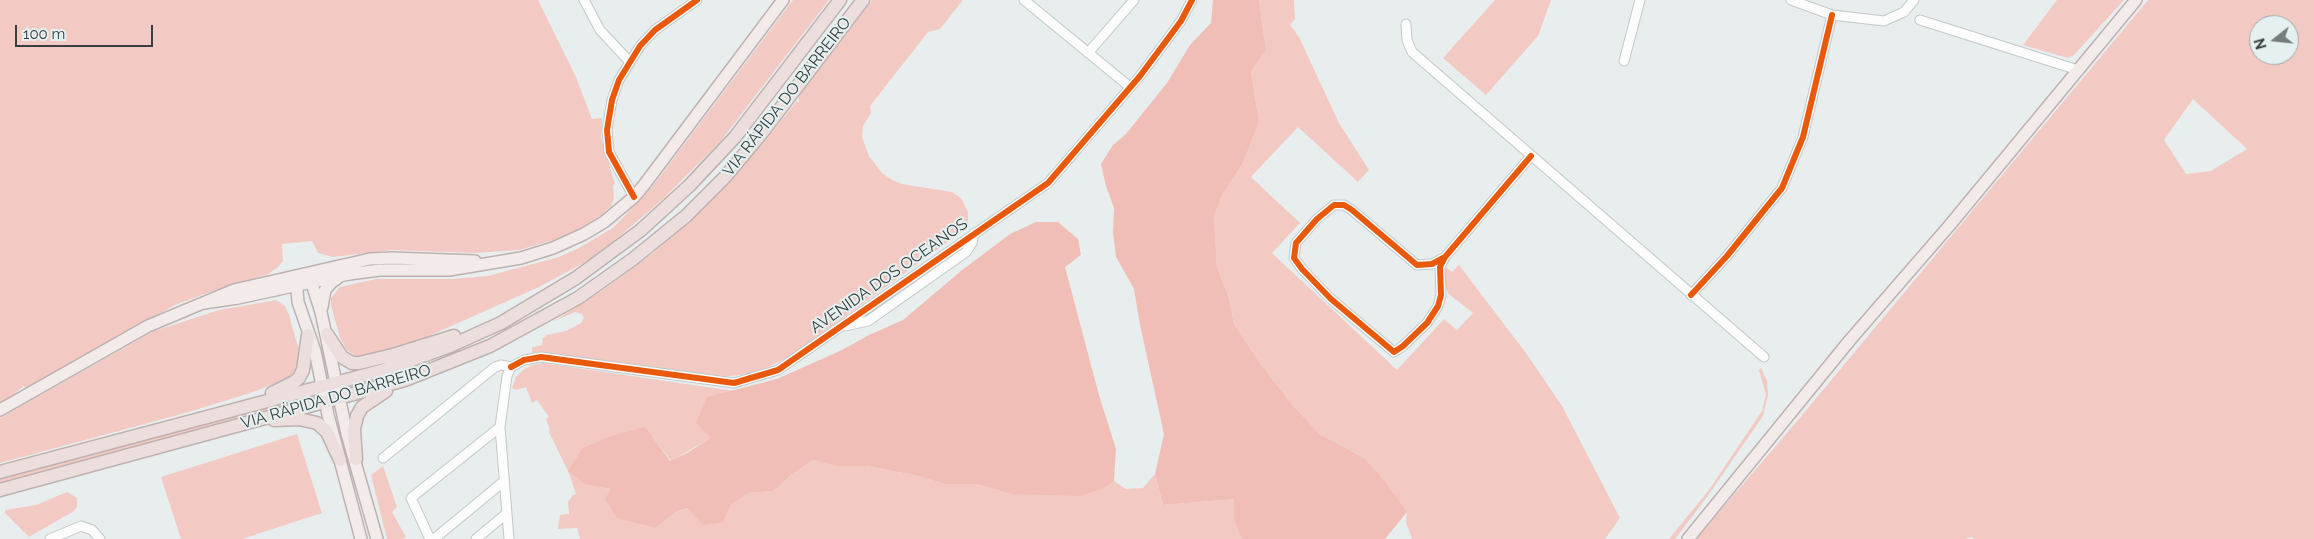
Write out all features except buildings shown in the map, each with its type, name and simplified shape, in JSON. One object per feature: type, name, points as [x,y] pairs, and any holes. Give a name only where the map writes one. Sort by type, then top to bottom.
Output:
[{"type":"highway","name":"VIA RÁPIDA DO BARREIRO","points":[[0,472],[384,370],[433,353],[484,331],[555,292],[641,230],[690,185],[735,137],[840,0]]},
{"type":"highway","name":"VIA RÁPIDA DO BARREIRO","points":[[0,490],[405,380],[482,350],[578,298],[633,259],[678,222],[725,177],[761,134],[863,0]]},
{"type":"highway","points":[[327,334],[342,357],[359,363],[446,339],[521,310]]},
{"type":"highway","points":[[250,405],[299,378],[303,370],[308,335]]},
{"type":"highway","points":[[356,459],[354,428],[358,412],[368,402],[405,380]]},
{"type":"highway","points":[[254,421],[300,419],[317,423],[327,432],[340,460]]},
{"type":"main road","points":[[0,410],[148,326],[234,290],[380,270],[449,270],[521,258],[553,248],[596,228],[634,196],[783,0]]},
{"type":"main road","points":[[1688,539],[1850,340],[1949,226],[2136,0]]},
{"type":"main road","points":[[204,303],[264,293],[381,258],[460,260],[489,263]]},
{"type":"main road","points":[[321,312],[322,296],[327,286],[349,274]]},
{"type":"main road","points":[[304,280],[296,296],[315,351],[340,460],[361,539]]},
{"type":"main road","points":[[304,280],[321,312],[339,398],[377,539]]},
{"type":"main road","points":[[264,293],[286,296],[299,306]]},
{"type":"street","points":[[584,0],[600,30],[629,61]]},
{"type":"street","points":[[634,196],[609,152],[607,130],[612,100],[629,61],[655,30],[697,0]]},
{"type":"street","points":[[1024,0],[1130,87]]},
{"type":"street","points":[[1088,53],[1134,0]]},
{"type":"street","name":"AVENIDA DOS OCEANOS","points":[[383,458],[495,367],[501,365],[511,367],[524,360],[541,357],[734,382],[778,370],[842,326],[868,321],[966,252],[972,242],[974,233],[1048,183],[1130,87],[1181,22],[1192,0]]},
{"type":"street","points":[[1624,61],[1640,0]]},
{"type":"street","points":[[1791,0],[1832,15],[1884,21],[1904,12],[1914,1]]},
{"type":"street","points":[[1691,295],[1727,256],[1782,188],[1803,137],[1832,15]]},
{"type":"street","points":[[1920,20],[2078,70]]},
{"type":"street","points":[[1406,24],[1406,40],[1412,52],[1764,357]]},
{"type":"street","points":[[1445,256],[1432,264],[1417,265],[1352,210],[1344,205],[1334,205],[1317,219],[1296,243],[1294,258],[1331,299],[1394,352],[1403,346],[1427,322],[1438,306],[1441,295],[1440,266],[1445,256],[1531,156]]},
{"type":"street","points":[[509,539],[500,427],[511,367]]},
{"type":"street","points":[[430,539],[412,498],[500,427]]},
{"type":"street","points":[[434,539],[504,482]]},
{"type":"street","points":[[476,539],[506,514]]},
{"type":"street","points":[[50,539],[81,526],[92,530],[100,539]]},
{"type":"shaded area","points":[[0,0],[538,0],[576,77],[592,119],[602,118],[601,138],[615,184],[613,185],[614,198],[611,206],[579,230],[557,239],[519,250],[476,253],[391,250],[333,257],[318,253],[312,241],[282,244],[283,261],[268,274],[175,305],[26,389],[24,386],[0,405]]},
{"type":"shaded area","points":[[793,0],[829,0],[719,143],[663,199],[615,240],[589,260],[539,287],[404,347],[373,356],[357,357],[347,350],[340,338],[331,305],[331,298],[340,287],[376,279],[453,279],[488,276],[559,257],[579,248],[614,227],[652,187]]},
{"type":"shaded area","points":[[872,0],[963,0],[940,29],[928,32],[870,106],[871,113],[863,126],[862,137],[869,156],[882,173],[892,180],[902,184],[952,192],[961,198],[968,212],[968,222],[963,231],[789,357],[753,374],[719,377],[532,353],[532,347],[542,345],[543,338],[547,335],[566,331],[581,323],[584,318],[582,314],[575,312],[553,322],[603,290],[652,254],[711,201],[765,141],[796,102],[799,102],[799,96]]},
{"type":"shaded area","points":[[1213,0],[1259,0],[1266,50],[1251,71],[1259,122],[1243,163],[1222,195],[1214,217],[1217,267],[1229,298],[1234,324],[1260,363],[1294,407],[1320,434],[1364,458],[1386,483],[1407,512],[1385,539],[1242,539],[1234,521],[1234,499],[1163,505],[1155,474],[1164,434],[1134,289],[1116,257],[1113,233],[1114,208],[1101,164],[1113,145],[1126,134],[1167,83],[1190,45],[1211,23]]},
{"type":"shaded area","points":[[1259,0],[1294,0],[1295,19],[1290,25],[1299,37],[1339,123],[1369,170],[1358,182],[1298,127],[1251,177],[1300,223],[1272,253],[1397,370],[1444,319],[1457,330],[1473,313],[1449,294],[1444,286],[1443,272],[1445,267],[1452,272],[1459,265],[1526,353],[1562,406],[1620,518],[1605,539],[1412,539],[1406,522],[1407,512],[1364,458],[1320,434],[1294,407],[1260,363],[1234,324],[1229,298],[1217,267],[1214,217],[1222,195],[1243,163],[1259,122],[1251,71],[1266,50]]},
{"type":"shaded area","points":[[1495,0],[1551,0],[1538,36],[1486,95],[1443,58]]},
{"type":"shaded area","points":[[2057,0],[2124,0],[2074,55],[2068,58],[2023,45]]},
{"type":"shaded area","points":[[2148,0],[2314,0],[2314,539],[1974,539],[1972,537],[1965,539],[1696,539],[1798,420]],"holes":[[[2193,99],[2247,149],[2211,171],[2186,174],[2164,140]]]},
{"type":"shaded area","points":[[1036,222],[1058,222],[1078,239],[1081,255],[1065,267],[1099,395],[1116,449],[1114,481],[1103,489],[1079,496],[1011,494],[976,484],[945,484],[914,475],[866,466],[835,466],[813,460],[791,475],[774,491],[748,493],[730,506],[723,522],[703,525],[687,508],[674,513],[656,528],[617,518],[605,499],[611,489],[586,485],[568,471],[583,448],[611,436],[645,427],[670,461],[687,453],[711,438],[696,423],[707,397],[777,379],[903,320],[961,271],[1010,234]]},
{"type":"shaded area","points":[[276,300],[285,306],[289,315],[300,354],[295,372],[290,377],[256,391],[189,412],[0,463],[0,418],[154,331],[219,310]]},
{"type":"shaded area","points":[[543,363],[734,391],[707,398],[711,438],[671,461],[644,427],[586,485],[611,489],[643,523],[656,528],[674,513],[688,508],[730,506],[748,493],[774,491],[791,475],[813,460],[835,466],[866,466],[914,475],[945,484],[976,484],[1011,494],[1103,489],[1114,481],[1126,489],[1143,488],[1155,474],[1163,505],[1235,499],[1234,521],[1242,539],[580,539],[577,528],[558,529],[560,515],[569,514],[568,502],[576,494],[568,471],[549,432],[546,419],[549,417],[537,400],[532,403],[526,387],[516,390],[512,388],[516,377],[523,370],[532,365]]},
{"type":"shaded area","points":[[1761,368],[1767,381],[1768,395],[1763,416],[1707,497],[1675,539],[1669,539],[1709,490],[1762,411],[1766,395],[1759,370]]},
{"type":"shaded area","points":[[314,394],[315,397],[0,484],[0,479]]},
{"type":"shaded area","points":[[297,434],[322,513],[242,539],[181,539],[161,477]]},
{"type":"shaded area","points":[[383,466],[397,507],[392,512],[406,537],[403,539],[387,539],[371,475]]},
{"type":"shaded area","points":[[67,492],[77,498],[77,507],[74,511],[29,537],[5,513],[5,510],[36,505]]},
{"type":"cycle path","points":[[634,197],[609,152],[607,130],[612,100],[619,80],[640,46],[655,30],[697,0]]},
{"type":"cycle path","points":[[511,367],[524,360],[541,357],[734,383],[778,370],[1048,183],[1140,76],[1181,21],[1192,0]]},
{"type":"cycle path","points":[[1691,295],[1727,256],[1782,188],[1803,137],[1832,15]]},
{"type":"cycle path","points":[[1445,257],[1432,264],[1417,265],[1352,210],[1344,205],[1334,205],[1317,219],[1296,243],[1294,258],[1331,299],[1394,352],[1427,323],[1438,306],[1441,295],[1440,267],[1445,257],[1531,156]]}]
